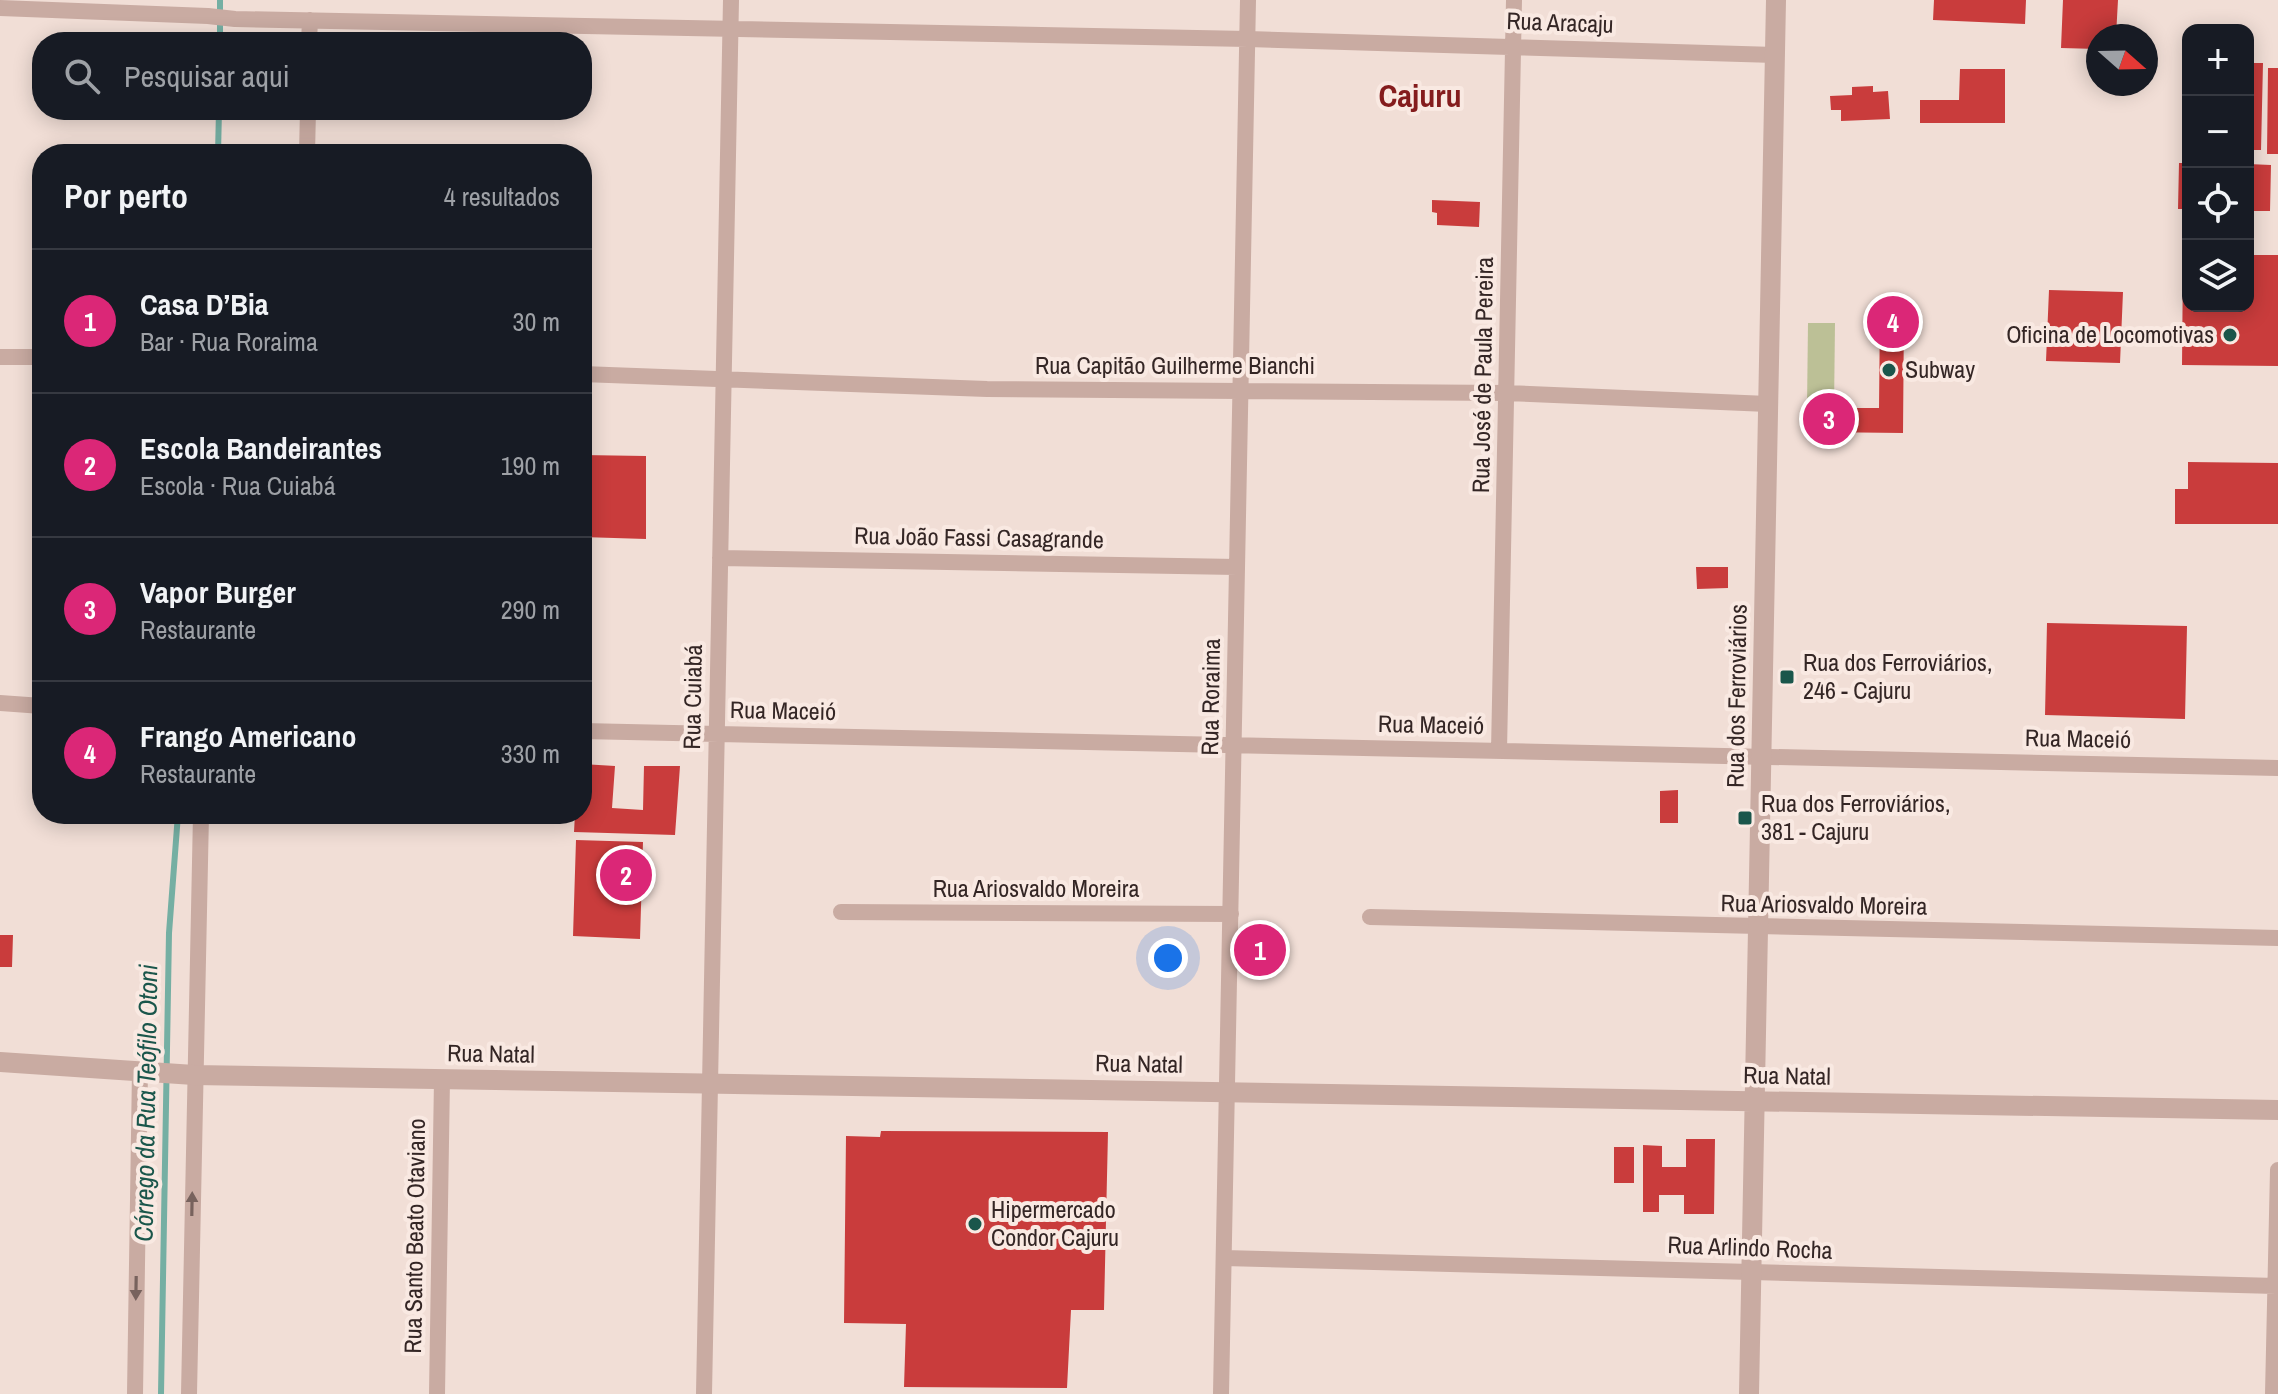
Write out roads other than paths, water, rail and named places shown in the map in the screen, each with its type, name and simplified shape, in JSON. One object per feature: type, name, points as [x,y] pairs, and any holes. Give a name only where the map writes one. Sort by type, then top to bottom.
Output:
[{"type":"street","name":"Rua Cuiabá","points":[[704,1394],[731,0]]},
{"type":"street","name":"Rua Roraima","points":[[1221,1394],[1248,0]]},
{"type":"street","name":"Rua José de Paula Pereira","points":[[1499,751],[1514,0]]},
{"type":"street","name":"Rua dos Ferroviários","points":[[1749,1394],[1776,0]]},
{"type":"street","name":"Rua Aracaju","points":[[0,8],[197,11],[235,19],[1248,39],[1775,55]]},
{"type":"street","points":[[309,32],[310,20]]},
{"type":"street","points":[[307,144],[308,120]]},
{"type":"street","points":[[0,357],[32,357]]},
{"type":"street","name":"Rua Capitão Guilherme Bianchi","points":[[592,374],[987,389],[1506,393],[1768,404]]},
{"type":"street","name":"Rua João Fassi Casagrande","points":[[720,558],[1237,567]]},
{"type":"street","points":[[0,703],[32,705]]},
{"type":"street","name":"Rua Maceió","points":[[592,731],[2278,768]]},
{"type":"street","points":[[189,1394],[201,824]]},
{"type":"street","name":"Rua Ariosvaldo Moreira","points":[[841,912],[1231,914]]},
{"type":"street","name":"Rua Ariosvaldo Moreira","points":[[1370,917],[2278,938]]},
{"type":"street","name":"Rua Natal","points":[[0,1062],[194,1075],[2278,1110]]},
{"type":"street","points":[[135,1394],[140,1070]]},
{"type":"street","name":"Rua Santo Beato Otaviano","points":[[437,1394],[442,1079]]},
{"type":"street","points":[[2273,1394],[2278,1170]]},
{"type":"street","name":"Rua Arlindo Rocha","points":[[1224,1258],[2276,1286]]},
{"type":"waterway","name":"Córrego da Rua Teófilo Otoni","points":[[220,0],[220,32]]},
{"type":"waterway","name":"Córrego da Rua Teófilo Otoni","points":[[218,144],[219,120]]},
{"type":"waterway","name":"Córrego da Rua Teófilo Otoni","points":[[161,1394],[169,933],[177,824]]},
{"type":"place","name":"Frango Americano","points":[[1893,322]]},
{"type":"place","name":"Oficina de Locomotivas","points":[[2230,335]]},
{"type":"place","name":"Subway","points":[[1889,370]]},
{"type":"place","name":"Vapor Burger","points":[[1829,419]]},
{"type":"place","name":"Rua dos Ferroviários, 246 - Cajuru","points":[[1787,677]]},
{"type":"place","name":"Rua dos Ferroviários, 381 - Cajuru","points":[[1745,818]]},
{"type":"place","name":"Escola Bandeirantes","points":[[626,875]]},
{"type":"place","name":"Casa D’Bia","points":[[1260,950]]},
{"type":"place","name":"Hipermercado Condor Cajuru","points":[[975,1224]]},
{"type":"district","name":"Cajuru","points":[[1420,96]]}]
